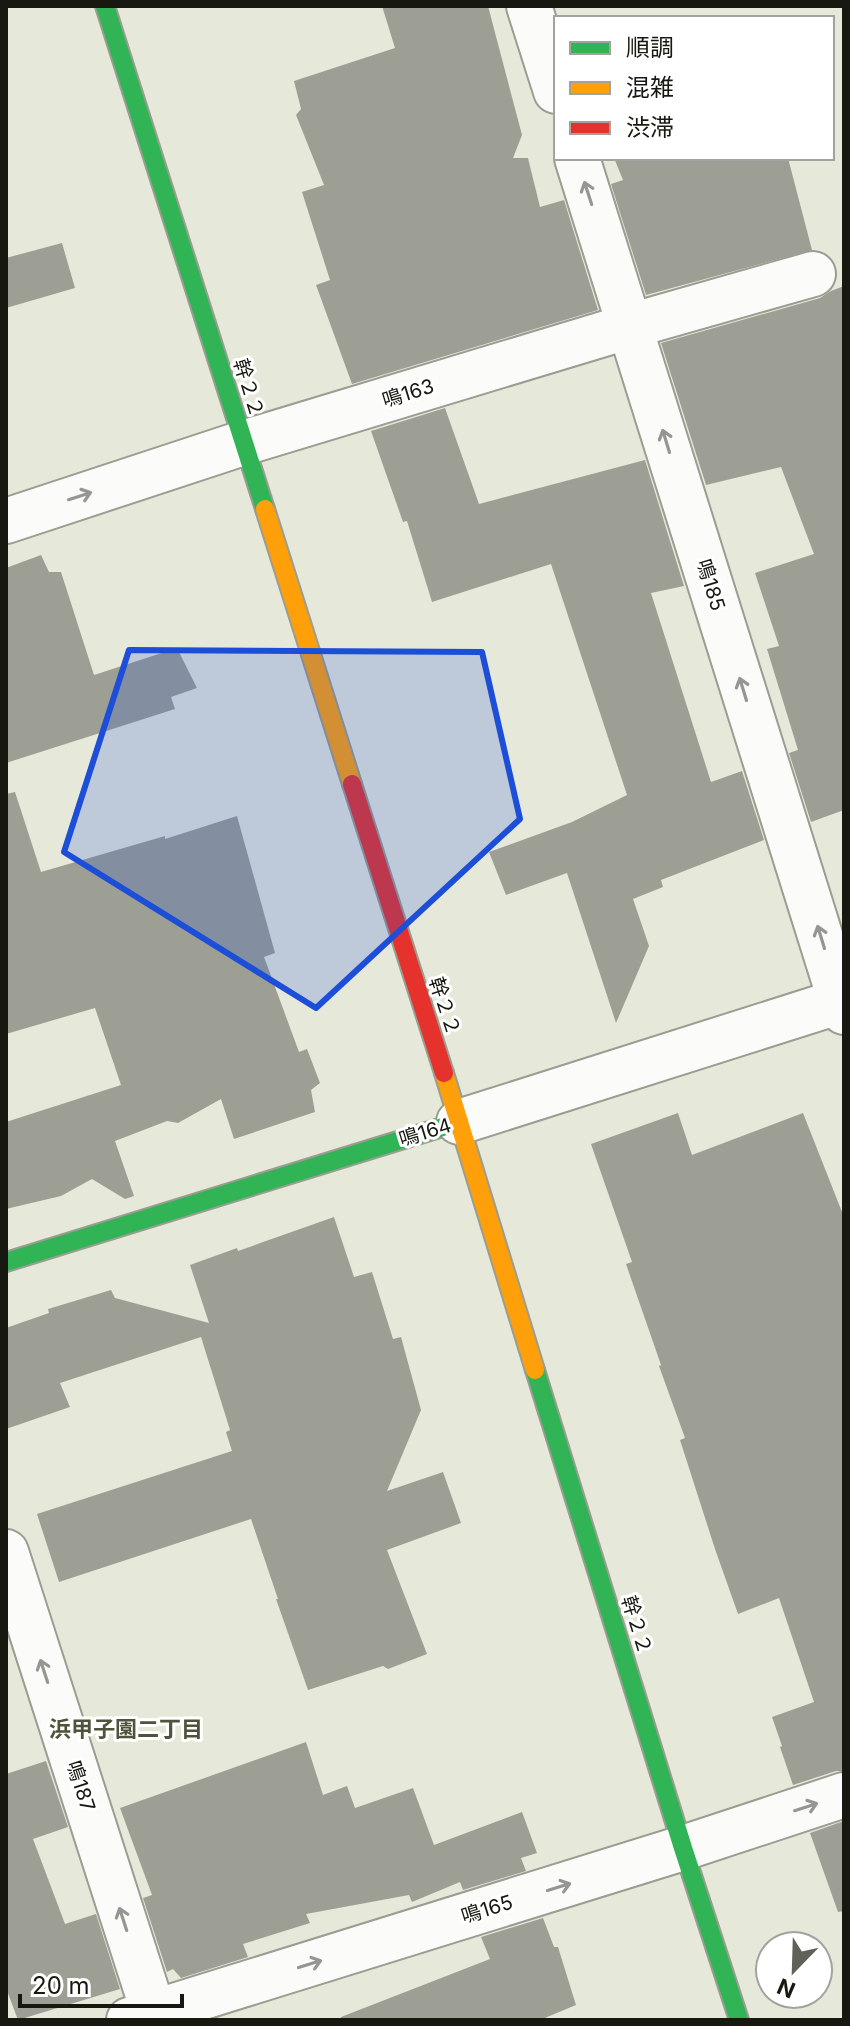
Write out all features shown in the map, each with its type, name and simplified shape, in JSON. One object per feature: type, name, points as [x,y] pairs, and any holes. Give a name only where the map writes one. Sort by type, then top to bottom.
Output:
[{"type":"street","name":"幹２２","points":[[105,6],[459,1122],[739,2020]]},
{"type":"street","points":[[529,6],[554,85]]},
{"type":"street","name":"鳴185","points":[[578,160],[843,1005]]},
{"type":"street","name":"鳴163","points":[[6,521],[243,443],[813,274]]},
{"type":"street","name":"鳴164","points":[[6,1262],[843,1005]]},
{"type":"street","name":"鳴187","points":[[6,1552],[146,2017]]},
{"type":"street","name":"鳴165","points":[[146,2017],[844,1795]]},
{"type":"highlighted area","points":[[129,650],[482,652],[520,819],[316,1008],[64,852]]},
{"type":"building","points":[[382,6],[488,6],[522,135],[513,158],[528,158],[540,207],[564,200],[598,310],[352,384],[316,285],[330,280],[302,192],[324,185],[296,115],[301,109],[294,81],[395,48]]},
{"type":"building","points":[[615,160],[789,160],[812,250],[646,295],[611,184],[623,180]]},
{"type":"building","points":[[62,243],[75,288],[6,308],[6,258]]},
{"type":"building","points":[[844,286],[844,810],[811,822],[789,753],[798,750],[767,649],[779,646],[755,573],[814,554],[781,467],[706,485],[661,343],[820,298]]},
{"type":"building","points":[[445,408],[479,504],[645,460],[684,586],[651,593],[711,782],[742,771],[764,840],[661,880],[663,887],[633,899],[649,946],[616,1023],[567,873],[506,895],[489,852],[572,822],[627,795],[551,564],[432,602],[407,521],[403,522],[371,431]]},
{"type":"building","points":[[41,555],[49,572],[61,572],[94,675],[177,648],[197,688],[171,697],[175,709],[6,763],[6,568]]},
{"type":"building","points":[[15,792],[41,872],[237,816],[275,953],[264,957],[299,1052],[307,1049],[320,1083],[311,1090],[315,1112],[234,1139],[221,1099],[178,1123],[167,1121],[115,1141],[134,1196],[125,1199],[92,1179],[61,1196],[6,1209],[6,1122],[121,1085],[95,1008],[6,1034],[6,794]]},
{"type":"building","points":[[678,1113],[692,1155],[803,1113],[844,1217],[844,1771],[793,1785],[772,1717],[814,1702],[779,1598],[738,1614],[680,1440],[685,1438],[626,1264],[632,1262],[591,1144]]},
{"type":"building","points":[[334,1217],[354,1277],[372,1272],[393,1339],[401,1337],[421,1410],[387,1491],[443,1472],[461,1523],[387,1550],[427,1654],[388,1669],[383,1666],[308,1690],[251,1519],[59,1582],[37,1514],[232,1451],[226,1432],[230,1430],[201,1337],[60,1383],[70,1407],[6,1429],[6,1328],[49,1313],[48,1309],[111,1290],[115,1298],[209,1323],[190,1265]]},
{"type":"building","points":[[306,1742],[323,1795],[347,1786],[355,1808],[413,1788],[434,1845],[522,1812],[537,1853],[521,1858],[526,1871],[463,1890],[460,1882],[412,1902],[409,1895],[306,1914],[310,1923],[243,1944],[248,1957],[181,1978],[173,1969],[167,1972],[143,1898],[152,1895],[120,1808]]},
{"type":"building","points":[[46,1761],[68,1827],[33,1839],[65,1924],[96,1914],[120,1989],[18,2020],[6,1988],[6,1774]]},
{"type":"building","points":[[844,1821],[844,1911],[838,1912],[810,1833]]},
{"type":"building","points":[[543,1918],[554,1947],[558,1947],[576,2005],[540,2020],[341,2020],[341,2017],[490,1959],[481,1937]]},
{"type":"traffic: fast","points":[[105,6],[265,509]]},
{"type":"traffic: fast","points":[[6,1262],[459,1122]]},
{"type":"traffic: fast","points":[[535,1370],[739,2020]]},
{"type":"traffic: slow","points":[[265,509],[352,784]]},
{"type":"traffic: slow","points":[[444,1073],[535,1370]]},
{"type":"traffic: jam","points":[[352,784],[444,1073]]},
{"type":"district","name":"浜甲子園二丁目","points":[[126,1729]]}]
